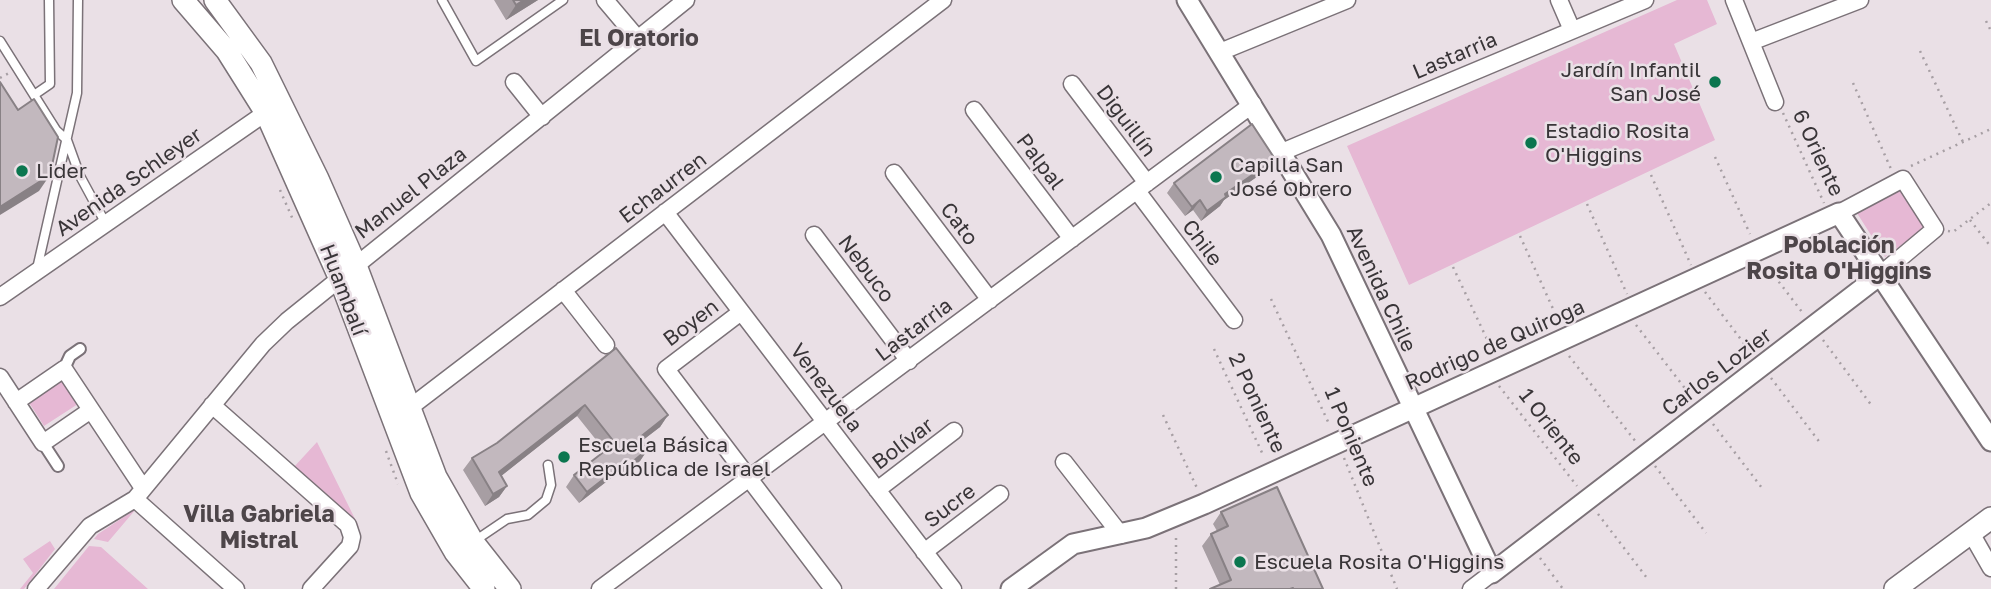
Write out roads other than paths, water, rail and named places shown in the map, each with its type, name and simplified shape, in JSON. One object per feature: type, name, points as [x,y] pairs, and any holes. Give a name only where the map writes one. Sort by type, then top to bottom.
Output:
[{"type":"main road","name":"Huambalí","points":[[183,0],[274,108]]},
{"type":"main road","name":"Huambalí","points":[[215,0],[249,45],[484,589]]},
{"type":"main road","name":"Huambalí","points":[[347,270],[412,472],[464,547],[510,589]]},
{"type":"main road","points":[[1895,589],[1991,518]]},
{"type":"street","points":[[605,0],[638,39]]},
{"type":"street","name":"Manuel Plaza","points":[[36,589],[90,526],[139,494],[242,369],[287,321],[347,270],[686,0]]},
{"type":"street","name":"Echaurren","points":[[408,409],[943,0]]},
{"type":"street","name":"Avenida Chile","points":[[1187,0],[1282,152],[1343,259],[1492,572]]},
{"type":"street","points":[[1220,52],[1347,0]]},
{"type":"street","points":[[1559,0],[1572,30]]},
{"type":"street","name":"Lastarria","points":[[1282,152],[1644,0]]},
{"type":"street","points":[[1734,0],[1775,102]]},
{"type":"street","points":[[1751,42],[1860,0]]},
{"type":"street","points":[[514,82],[542,117]]},
{"type":"street","name":"Diguillín","points":[[1072,84],[1142,187]]},
{"type":"street","name":"Lastarria","points":[[600,589],[1253,104]]},
{"type":"street","name":"Avenida Schleyer","points":[[0,296],[274,108]]},
{"type":"street","name":"Palpal","points":[[974,110],[1072,239]]},
{"type":"street","name":"Cato","points":[[894,173],[990,300]]},
{"type":"street","name":"Rodrigo de Quiroga","points":[[1011,589],[1073,544],[1121,536],[1204,504],[1271,471],[1835,215],[1900,181],[1935,229]]},
{"type":"street","name":"Chile","points":[[1142,187],[1234,320]]},
{"type":"street","name":"Venezuela","points":[[665,212],[953,589]]},
{"type":"street","points":[[1835,215],[1880,275],[1991,441]]},
{"type":"street","name":"Carlos Lozier","points":[[1471,589],[1880,275],[1935,229]]},
{"type":"street","name":"Nebuco","points":[[814,235],[909,361]]},
{"type":"street","points":[[563,290],[606,345]]},
{"type":"street","name":"Boyen","points":[[741,312],[666,369],[750,479]]},
{"type":"street","points":[[16,402],[64,369],[70,356],[80,349]]},
{"type":"street","points":[[64,369],[92,410],[139,494],[236,589]]},
{"type":"street","points":[[0,377],[58,466]]},
{"type":"street","points":[[212,405],[348,525],[352,537],[350,546],[311,589]]},
{"type":"street","points":[[43,443],[92,410]]},
{"type":"street","name":"Bolívar","points":[[877,490],[954,431]]},
{"type":"street","points":[[1064,462],[1121,536]]},
{"type":"street","points":[[750,479],[833,589]]},
{"type":"street","name":"Sucre","points":[[925,552],[1000,494]]},
{"type":"street","points":[[1971,533],[1991,568]]},
{"type":"lane","points":[[34,95],[50,84],[49,0]]},
{"type":"lane","points":[[37,271],[77,93],[78,0]]},
{"type":"lane","points":[[442,0],[476,61],[563,0]]},
{"type":"lane","points":[[0,41],[56,131],[67,140],[80,176],[106,224]]},
{"type":"lane","points":[[464,547],[507,519],[528,515],[547,500],[551,485],[548,465]]},
{"type":"place","name":"Jardín Infantil San José","points":[[1715,82]]},
{"type":"place","name":"Estadio Rosita O'Higgins","points":[[1531,143]]},
{"type":"place","name":"Lider","points":[[22,171]]},
{"type":"place","name":"Capilla San José Obrero","points":[[1216,177]]},
{"type":"place","name":"Escuela Básica República de Israel","points":[[564,457]]},
{"type":"place","name":"Escuela Rosita O'Higgins","points":[[1240,562]]},
{"type":"district","name":"El Oratorio","points":[[639,39]]},
{"type":"district","name":"Población Rosita O'Higgins","points":[[1839,259]]},
{"type":"district","name":"Villa Gabriela Mistral","points":[[259,528]]}]
